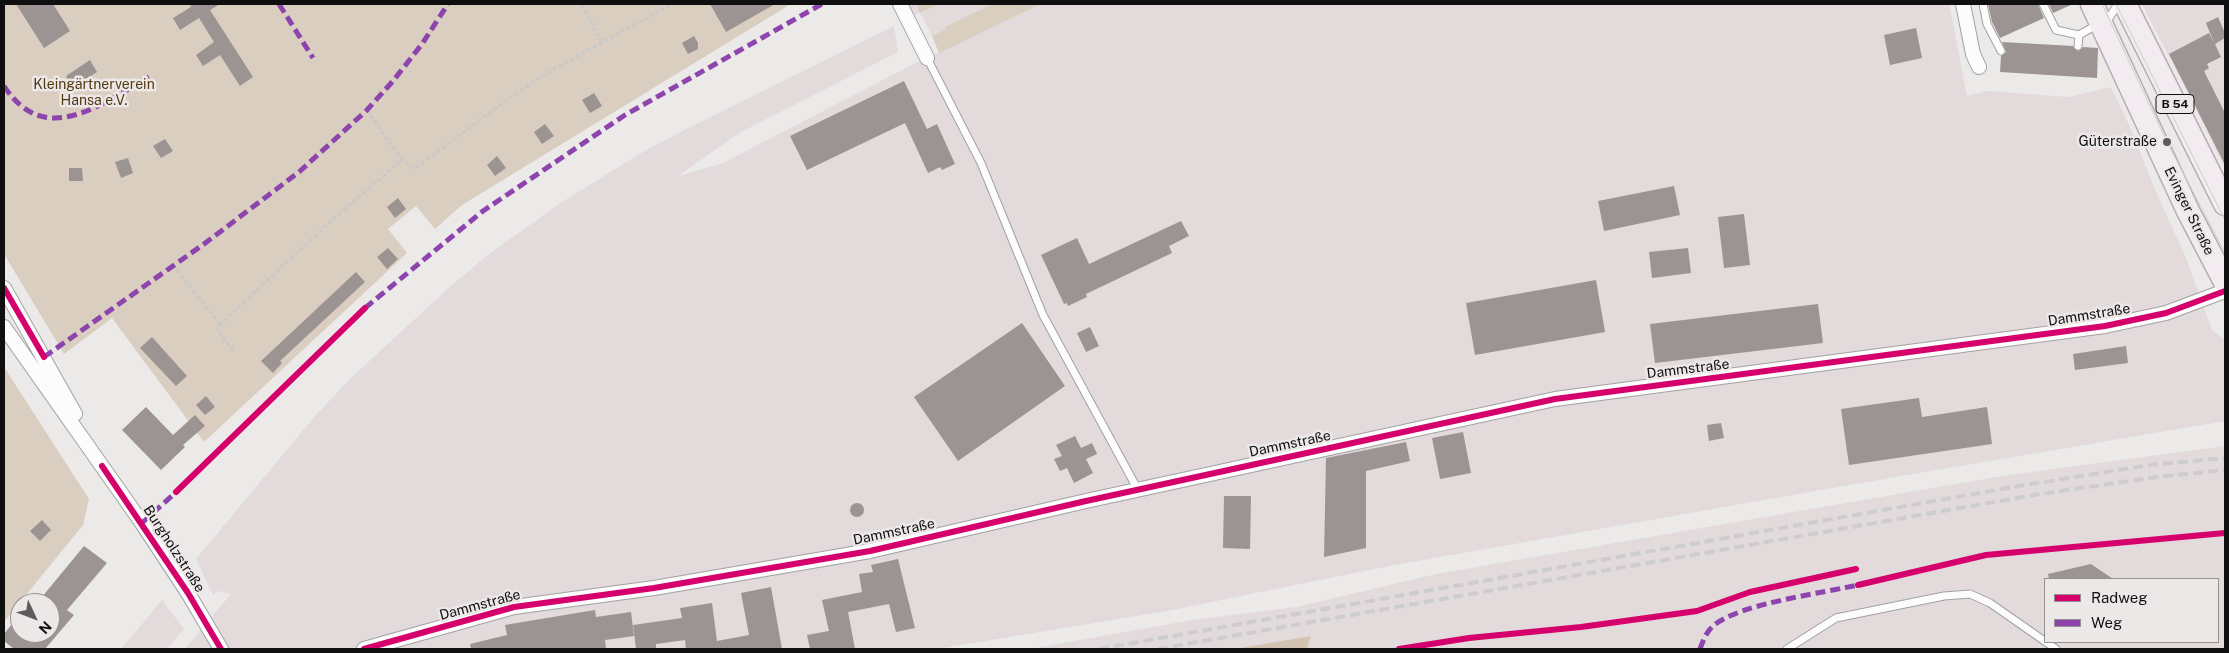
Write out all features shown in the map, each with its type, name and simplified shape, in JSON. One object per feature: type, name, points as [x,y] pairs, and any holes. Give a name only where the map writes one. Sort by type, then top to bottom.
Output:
[{"type":"main road","name":"B 54","points":[[2125,4],[2225,204]]},
{"type":"main road","name":"Evinger Straße","points":[[2096,13],[2188,211],[2225,282]]},
{"type":"street","points":[[900,4],[927,58]]},
{"type":"street","points":[[1963,4],[1973,54],[1979,67]]},
{"type":"street","name":"Burgholzstraße","points":[[4,288],[44,357],[102,466]]},
{"type":"street","name":"Dammstraße","points":[[364,649],[514,607],[654,588],[870,551],[1555,399],[2106,326],[2166,313],[2225,292]]},
{"type":"street","name":"Burgholzstraße","points":[[4,327],[102,466],[188,593],[221,649]]},
{"type":"street","points":[[31,366],[44,357]]},
{"type":"lane","points":[[1983,4],[1987,24],[2001,51]]},
{"type":"lane","points":[[2043,4],[2056,30],[2079,35]]},
{"type":"lane","points":[[2078,46],[2079,35],[2096,13],[2109,18],[2118,4]]},
{"type":"lane","points":[[927,58],[981,163],[1043,315],[1138,490]]},
{"type":"lane","points":[[1787,649],[1836,618],[1944,596],[1970,594],[1990,603],[2044,641]]},
{"type":"path","points":[[582,4],[601,42]]},
{"type":"path","points":[[367,110],[402,160],[414,169],[504,102],[550,71],[672,4]]},
{"type":"path","points":[[233,351],[216,328],[340,212],[402,160]]},
{"type":"path","points":[[173,266],[220,324]]},
{"type":"shaded area","points":[[902,4],[916,4],[920,13],[907,19]]},
{"type":"shaded area","points":[[939,4],[992,4],[945,27],[946,29],[932,36],[920,13]]},
{"type":"shaded area","points":[[1041,4],[1949,4],[1967,96],[1988,91],[2068,97],[2111,87],[2186,258],[2212,330],[2225,340],[2225,421],[1389,566],[1167,611],[936,649],[185,649],[231,594],[217,591],[213,595],[196,559],[315,416],[352,377],[454,283],[489,254],[559,204],[643,152],[894,26],[898,52],[739,133],[678,176],[721,164],[908,67]]},
{"type":"shaded area","points":[[2142,4],[2225,4],[2225,168],[2188,93]]},
{"type":"shaded area","points":[[2225,446],[2225,649],[1307,649],[1311,636],[1234,649],[1029,649],[1193,620],[1297,607],[1436,574],[2002,476]]},
{"type":"shaded area","points":[[162,600],[184,629],[167,649],[121,649]]},
{"type":"shaded area","points":[[1311,636],[1307,649],[1234,649]]},
{"type":"green space","name":"Kleingärtnerverein Hansa e.V.","points":[[4,4],[791,4],[462,205],[435,229],[416,206],[388,229],[407,253],[204,442],[112,318],[64,354],[4,254]]},
{"type":"green space","points":[[916,4],[939,4],[920,13]]},
{"type":"green space","points":[[992,4],[1041,4],[939,53],[932,36],[946,29],[945,27]]},
{"type":"green space","points":[[4,367],[89,499],[83,525],[28,593],[10,593],[10,615],[4,622]]},
{"type":"building","points":[[16,4],[53,4],[70,31],[44,48]]},
{"type":"building","points":[[190,4],[220,4],[210,10],[253,77],[240,86],[220,55],[203,66],[196,55],[214,42],[199,18],[180,30],[173,18],[191,7]]},
{"type":"building","points":[[710,4],[775,4],[726,32]]},
{"type":"building","points":[[1988,4],[2038,4],[2044,18],[2000,38],[1992,22]]},
{"type":"building","points":[[2049,4],[2073,4],[2053,13]]},
{"type":"building","points":[[2218,17],[2225,33],[2225,38],[2215,44],[2221,57],[2207,64],[2209,68],[2204,71],[2225,113],[2225,165],[2169,54],[2209,33],[2214,43],[2206,23]]},
{"type":"building","points":[[1916,28],[1922,58],[1890,65],[1884,35]]},
{"type":"building","points":[[694,36],[698,43],[698,49],[688,54],[682,43]]},
{"type":"building","points":[[2002,42],[2073,46],[2078,51],[2083,47],[2098,48],[2097,78],[2000,72],[2001,56],[2006,52]]},
{"type":"building","points":[[90,60],[97,72],[73,87],[66,76]]},
{"type":"building","points":[[904,81],[927,129],[937,124],[955,164],[942,170],[940,167],[928,173],[905,123],[807,170],[790,136]]},
{"type":"building","points":[[594,93],[602,106],[590,113],[582,100]]},
{"type":"building","points":[[545,124],[554,136],[542,144],[534,132]]},
{"type":"building","points":[[165,139],[173,151],[161,158],[153,146]]},
{"type":"building","points":[[497,156],[506,168],[495,176],[487,165]]},
{"type":"building","points":[[128,158],[133,173],[121,178],[115,162]]},
{"type":"building","points":[[69,168],[82,168],[83,181],[69,181]]},
{"type":"building","points":[[1674,186],[1680,215],[1604,231],[1598,201]]},
{"type":"building","points":[[398,198],[406,209],[395,218],[387,207]]},
{"type":"building","points":[[1744,214],[1750,265],[1724,268],[1718,217]]},
{"type":"building","points":[[1181,221],[1189,236],[1169,246],[1172,253],[1086,294],[1087,297],[1068,306],[1067,303],[1064,304],[1041,255],[1077,238],[1089,264]]},
{"type":"building","points":[[388,248],[398,259],[387,269],[377,257]]},
{"type":"building","points":[[1688,248],[1691,273],[1652,278],[1649,252]]},
{"type":"building","points":[[356,272],[365,282],[280,361],[282,363],[273,373],[261,361]]},
{"type":"building","points":[[1596,280],[1605,332],[1475,355],[1466,303]]},
{"type":"building","points":[[1818,304],[1823,343],[1655,363],[1650,324]]},
{"type":"building","points":[[1022,323],[1065,386],[958,461],[914,397]]},
{"type":"building","points":[[1090,327],[1099,346],[1086,352],[1077,333]]},
{"type":"building","points":[[152,337],[187,376],[176,386],[140,348]]},
{"type":"building","points":[[2126,346],[2128,363],[2075,370],[2073,354]]},
{"type":"building","points":[[206,396],[215,407],[205,415],[196,405]]},
{"type":"building","points":[[1919,398],[1922,417],[1987,407],[1992,444],[1849,465],[1841,409]]},
{"type":"building","points":[[146,407],[173,435],[195,415],[205,426],[183,445],[185,447],[161,470],[122,430]]},
{"type":"building","points":[[1721,423],[1724,438],[1709,441],[1707,425]]},
{"type":"building","points":[[1463,432],[1471,473],[1440,479],[1432,438]]},
{"type":"building","points":[[1075,436],[1081,448],[1092,443],[1097,454],[1086,459],[1093,473],[1074,483],[1067,468],[1060,471],[1054,459],[1062,456],[1056,445]]},
{"type":"building","points":[[1406,442],[1410,461],[1366,471],[1366,548],[1324,557],[1326,458]]},
{"type":"building","points":[[1224,496],[1251,496],[1250,549],[1223,548]]},
{"type":"building","points":[[854,503],[860,503],[864,510],[860,517],[854,517],[850,513],[850,507]]},
{"type":"building","points":[[42,520],[51,530],[40,541],[30,531]]},
{"type":"building","points":[[84,546],[107,563],[67,610],[74,615],[60,631],[60,593],[45,593]]},
{"type":"building","points":[[898,559],[915,628],[896,632],[889,604],[848,612],[855,649],[810,649],[807,635],[829,631],[822,600],[862,592],[859,574],[873,572],[871,565]]},
{"type":"building","points":[[2091,564],[2112,578],[2049,578],[2048,574]]},
{"type":"building","points":[[771,587],[782,649],[686,649],[685,640],[656,644],[656,649],[636,649],[633,625],[682,618],[680,608],[712,603],[717,641],[749,635],[741,593]]},
{"type":"building","points":[[595,610],[596,617],[631,612],[634,636],[605,640],[606,649],[471,649],[470,644],[507,635],[505,625]]},
{"type":"building","points":[[10,626],[10,643],[50,643],[45,649],[14,649],[4,641],[4,634]]},
{"type":"tram line","points":[[2102,4],[2167,142],[2225,253]]},
{"type":"tram line","points":[[2116,4],[2225,220]]},
{"type":"railway","points":[[1099,649],[2013,487],[2150,465],[2225,458]]},
{"type":"railway","points":[[1158,649],[2040,494],[2157,477],[2225,470]]},
{"type":"marked path","points":[[279,4],[313,58]]},
{"type":"marked path","points":[[44,357],[204,244],[299,172],[367,110],[393,81],[422,44],[448,4]]},
{"type":"marked path","points":[[365,308],[483,211],[625,115],[822,4]]},
{"type":"marked path","points":[[4,86],[20,105],[37,115],[55,118],[74,115],[93,108],[149,77]]},
{"type":"marked path","points":[[142,523],[176,492]]},
{"type":"marked path","points":[[1700,649],[1713,626],[1742,611],[1784,600],[1862,584]]},
{"type":"cycle path","points":[[4,288],[44,357]]},
{"type":"cycle path","points":[[364,649],[514,607],[654,588],[870,551],[1086,501],[1555,399],[2105,326],[2166,313],[2225,291]]},
{"type":"cycle path","points":[[176,492],[365,308]]},
{"type":"cycle path","points":[[102,466],[188,593],[221,649]]},
{"type":"cycle path","points":[[1858,585],[1986,555],[2225,533]]},
{"type":"cycle path","points":[[1399,649],[1469,638],[1581,627],[1697,611],[1750,592],[1856,569]]},
{"type":"place","name":"Güterstraße","points":[[2167,142]]}]
